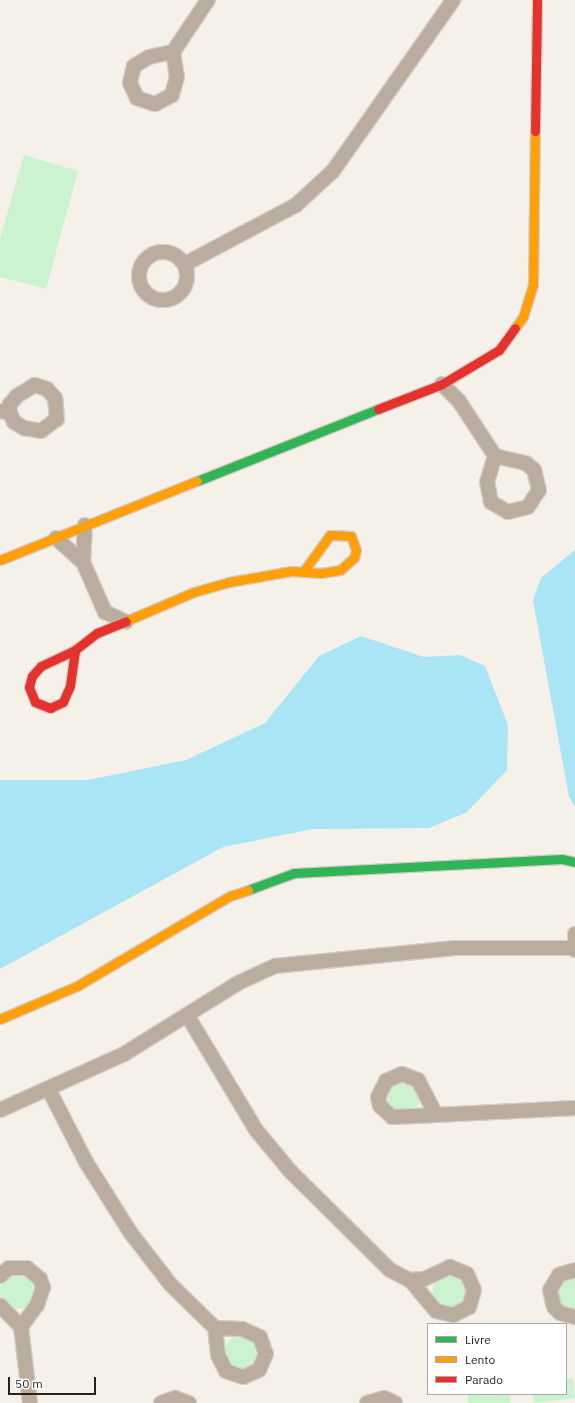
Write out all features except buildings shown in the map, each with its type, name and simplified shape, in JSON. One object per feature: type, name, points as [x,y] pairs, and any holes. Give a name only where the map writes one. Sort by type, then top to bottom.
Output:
[{"type":"street","points":[[173,52],[208,0]]},
{"type":"street","points":[[185,264],[296,205],[333,171],[453,0]]},
{"type":"street","points":[[0,560],[442,384],[499,350],[514,332],[531,299],[537,0]]},
{"type":"street","points":[[458,402],[461,374]]},
{"type":"street","points":[[442,384],[458,402],[495,456]]},
{"type":"street","points":[[83,562],[85,525]]},
{"type":"street","points":[[75,650],[70,686],[63,702],[50,708],[35,702],[29,687],[32,676],[41,666],[75,650],[97,633],[194,592],[229,582],[303,572],[321,573],[350,565],[356,550],[351,536],[330,535],[303,572]]},
{"type":"street","points":[[56,538],[83,562],[105,612],[126,622]]},
{"type":"street","points":[[97,633],[105,612]]},
{"type":"street","points":[[0,1019],[77,986],[230,896],[294,873],[562,859],[575,862]]},
{"type":"street","points":[[0,1110],[49,1090],[124,1054],[238,983],[275,966],[455,948],[575,949],[575,934]]},
{"type":"street","points":[[188,1015],[256,1130],[290,1171],[390,1270],[410,1280]]},
{"type":"street","points":[[49,1090],[86,1162],[130,1232],[170,1285],[215,1328]]},
{"type":"street","points":[[436,1115],[575,1108]]},
{"type":"street","points":[[0,1276],[18,1266],[31,1270],[40,1279],[42,1296],[21,1327]]},
{"type":"street","points":[[575,1270],[559,1275],[550,1290],[554,1307],[560,1313],[575,1317]]},
{"type":"street","points":[[0,1305],[21,1327],[30,1403]]},
{"type":"street","points":[[161,1403],[175,1398],[189,1403]]},
{"type":"street","points":[[367,1403],[384,1398],[395,1403]]},
{"type":"green space","points":[[24,155],[78,171],[46,289],[0,277],[0,239]]},
{"type":"green space","points":[[403,1080],[409,1081],[415,1085],[419,1091],[419,1103],[415,1109],[409,1113],[403,1114],[397,1113],[391,1109],[387,1103],[386,1097],[387,1091],[391,1085],[397,1081]]},
{"type":"green space","points":[[18,1273],[28,1276],[33,1281],[36,1291],[33,1301],[28,1306],[18,1309],[8,1306],[3,1301],[0,1291],[3,1281],[8,1276]]},
{"type":"green space","points":[[453,1274],[460,1276],[465,1281],[467,1291],[465,1301],[460,1306],[447,1308],[440,1306],[435,1301],[433,1288],[435,1281],[440,1276]]},
{"type":"green space","points":[[575,1275],[575,1311],[561,1307],[556,1289],[559,1283]]},
{"type":"green space","points":[[245,1335],[252,1337],[257,1342],[259,1352],[257,1362],[252,1367],[239,1369],[232,1367],[227,1362],[225,1349],[227,1342],[232,1337]]},
{"type":"green space","points":[[573,1378],[575,1398],[534,1403],[533,1395],[567,1395],[567,1379]]},
{"type":"green space","points":[[468,1395],[510,1395],[510,1403],[468,1403]]},
{"type":"water","points":[[575,550],[575,807],[569,797],[533,600],[541,578]]},
{"type":"water","points":[[361,636],[424,657],[460,655],[485,666],[508,725],[507,770],[467,812],[429,828],[313,829],[223,847],[0,969],[0,780],[88,780],[186,760],[265,723],[319,656]]},
{"type":"traffic: fast","points":[[197,481],[378,409]]},
{"type":"traffic: fast","points":[[248,890],[294,873],[562,859],[575,862]]},
{"type":"traffic: slow","points":[[515,328],[523,317],[533,285],[535,131]]},
{"type":"traffic: slow","points":[[0,560],[197,481]]},
{"type":"traffic: slow","points":[[126,621],[194,592],[229,582],[291,571],[321,573],[340,570],[354,558],[356,550],[351,536],[330,535],[303,572]]},
{"type":"traffic: slow","points":[[0,1019],[77,986],[230,896],[248,890]]},
{"type":"traffic: jam","points":[[535,131],[537,0]]},
{"type":"traffic: jam","points":[[378,409],[442,384],[499,350],[515,328]]},
{"type":"traffic: jam","points":[[75,650],[70,686],[63,702],[50,708],[35,702],[29,687],[32,676],[41,666],[75,650],[97,633],[126,621]]}]
